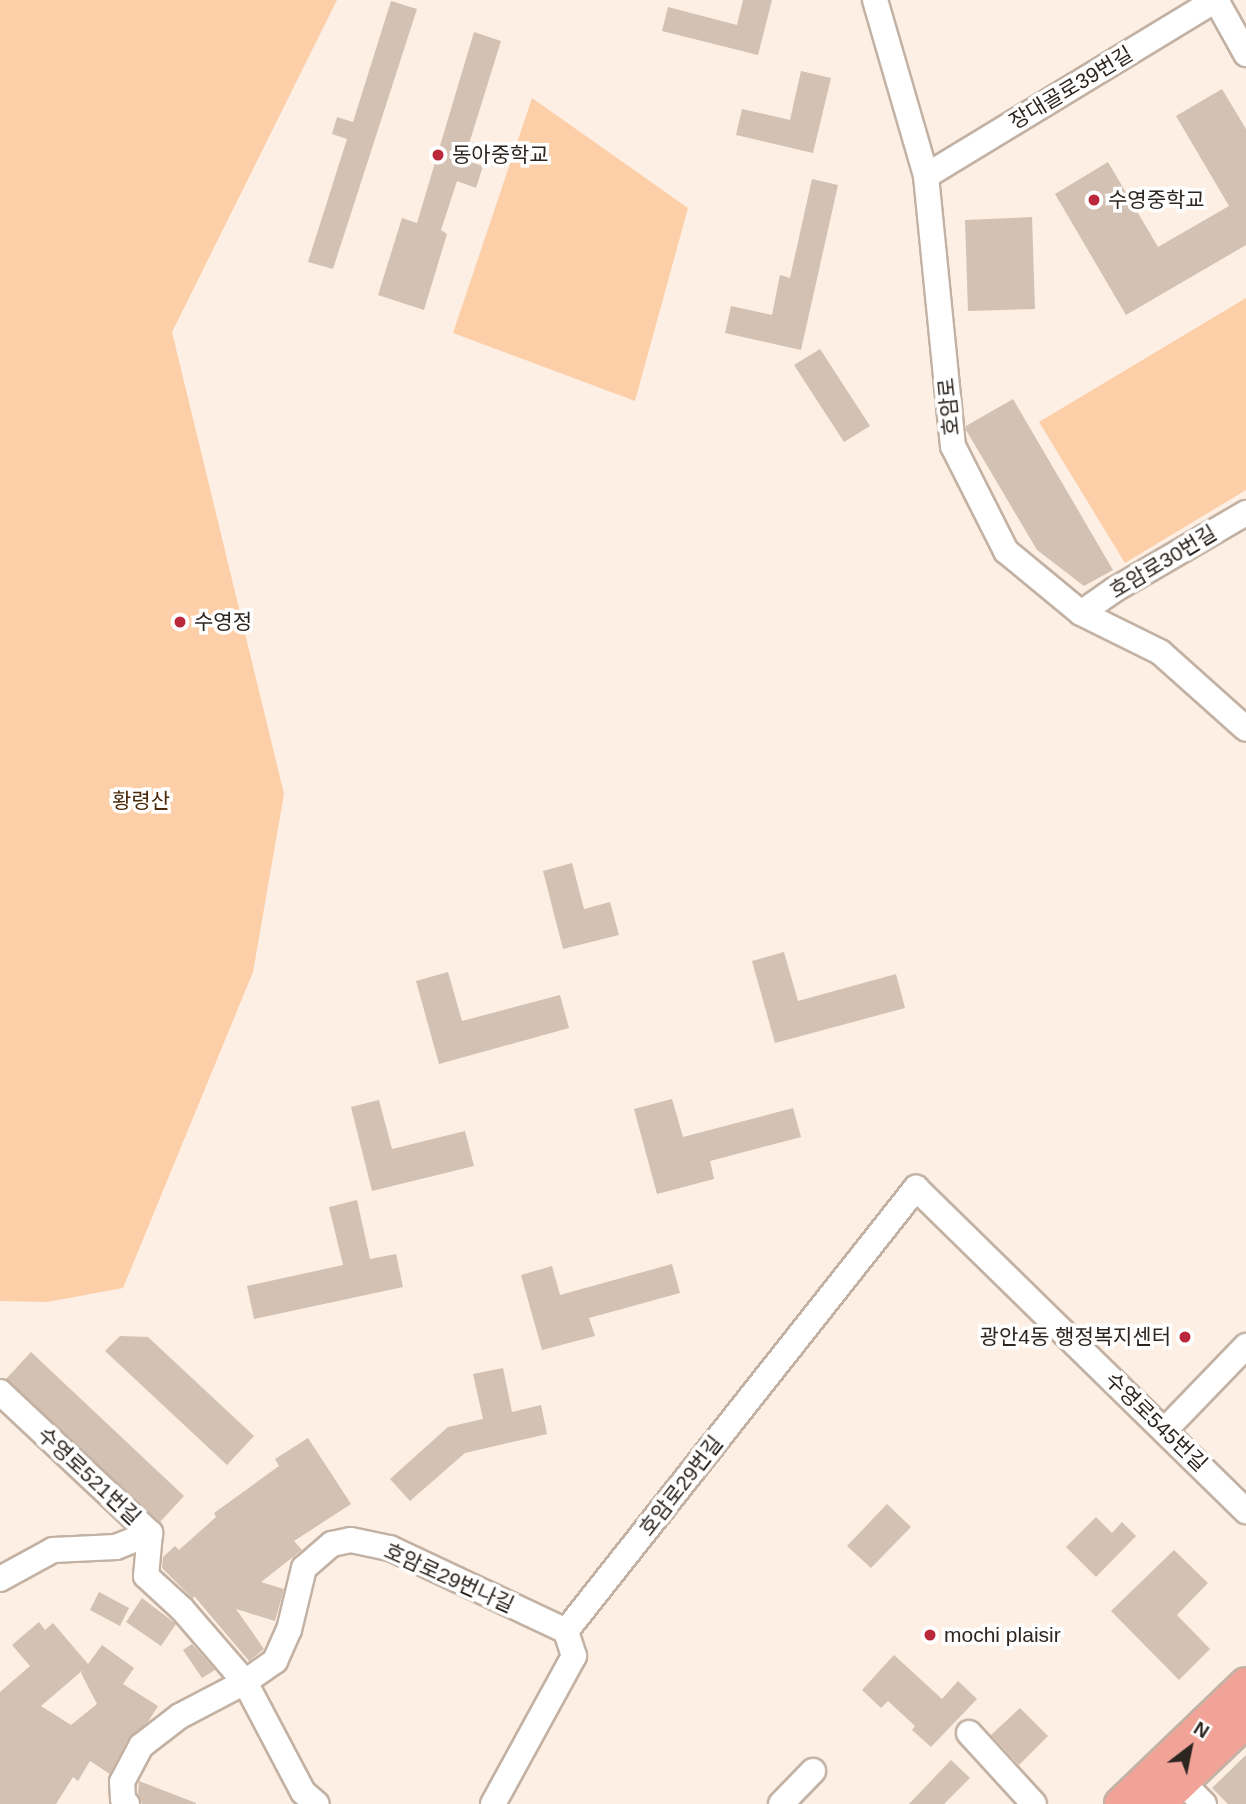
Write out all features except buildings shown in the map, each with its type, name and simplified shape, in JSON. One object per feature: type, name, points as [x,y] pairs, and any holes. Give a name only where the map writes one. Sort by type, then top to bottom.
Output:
[{"type":"main road","points":[[1121,1804],[1246,1684]]},
{"type":"main road","points":[[1159,1804],[1246,1721]]},
{"type":"street","name":"호암로","points":[[875,0],[926,176],[953,446],[1006,551],[1081,613],[1160,652],[1246,729]]},
{"type":"street","name":"장대골로39번길","points":[[926,176],[1216,0]]},
{"type":"street","points":[[1216,0],[1246,54]]},
{"type":"street","name":"호암로30번길","points":[[1081,613],[1114,590],[1246,513]]},
{"type":"street","name":"수영로545번길","points":[[916,1188],[1246,1511]]},
{"type":"street","name":"호암로29번길","points":[[566,1631],[916,1188]]},
{"type":"street","points":[[1165,1430],[1246,1346]]},
{"type":"street","name":"수영로521번길","points":[[0,1392],[150,1533],[146,1576],[182,1609],[245,1682],[303,1792],[317,1804]]},
{"type":"street","points":[[0,1579],[53,1550],[116,1546],[150,1533]]},
{"type":"street","name":"호암로29번나길","points":[[127,1804],[123,1799],[121,1782],[141,1746],[180,1716],[245,1682],[275,1661],[289,1630],[304,1569],[332,1544],[351,1540],[390,1548],[566,1631]]},
{"type":"street","points":[[493,1804],[574,1656],[566,1631]]},
{"type":"street","points":[[969,1734],[1034,1804]]},
{"type":"street","points":[[780,1804],[813,1771]]},
{"type":"street","points":[[1182,1782],[1204,1804]]},
{"type":"green space","name":"황령산","points":[[0,0],[337,0],[172,332],[284,794],[253,972],[123,1288],[47,1302],[0,1301]]},
{"type":"green space","points":[[532,98],[688,208],[635,401],[453,333]]},
{"type":"green space","points":[[1246,298],[1246,490],[1125,563],[1039,422]]},
{"type":"place","name":"동아중학교","points":[[438,155]]},
{"type":"place","name":"수영중학교","points":[[1094,200]]},
{"type":"place","name":"수영정","points":[[180,622]]},
{"type":"place","name":"광안4동 행정복지센터","points":[[1185,1337]]},
{"type":"place","name":"mochi plaisir","points":[[930,1635]]}]
